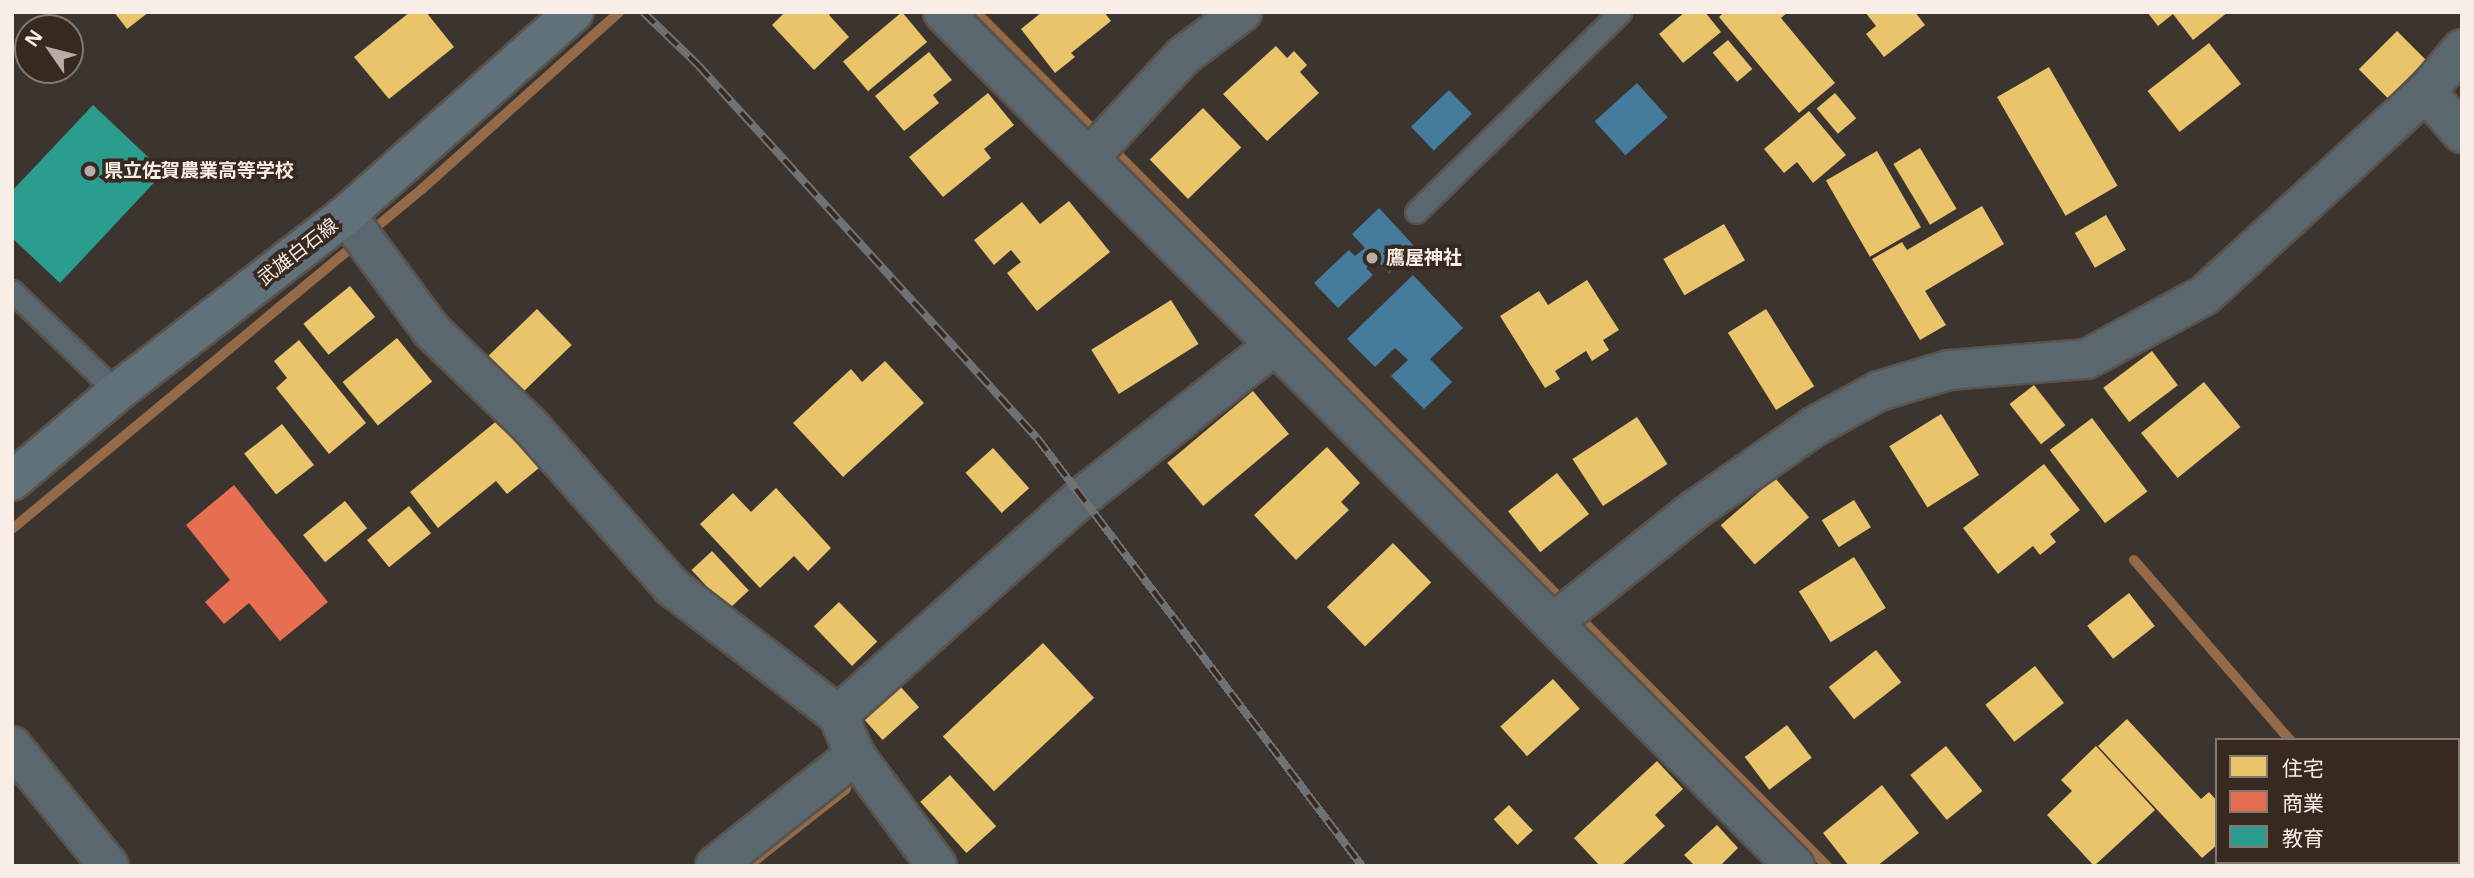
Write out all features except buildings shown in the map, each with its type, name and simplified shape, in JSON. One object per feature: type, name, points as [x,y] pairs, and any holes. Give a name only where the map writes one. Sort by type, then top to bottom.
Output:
[{"type":"main road","name":"武雄白石線","points":[[12,481],[117,392],[358,232],[574,12]]},
{"type":"street","points":[[943,12],[1099,147],[1275,345],[1563,615],[1795,866]]},
{"type":"street","points":[[1099,147],[1183,56],[1242,12]]},
{"type":"street","points":[[1563,615],[1696,509],[1815,426],[1879,391],[1949,370],[2087,359],[2205,295],[2426,92],[2462,49]]},
{"type":"street","points":[[2426,92],[2462,133]]},
{"type":"street","points":[[358,232],[431,330],[531,427],[672,587],[838,715],[855,755],[937,866]]},
{"type":"street","points":[[838,715],[1082,497],[1275,345]]},
{"type":"street","points":[[12,746],[109,866]]},
{"type":"street","points":[[715,866],[855,755]]},
{"type":"lane","points":[[1416,212],[1620,12]]},
{"type":"lane","points":[[12,292],[117,392]]},
{"type":"waterway","points":[[12,529],[422,189],[619,12]]},
{"type":"waterway","points":[[976,12],[1827,866]]},
{"type":"waterway","points":[[2134,560],[2288,738]]},
{"type":"waterway","points":[[748,866],[846,789]]},
{"type":"railway","points":[[643,12],[698,65],[1037,438],[1362,866]]},
{"type":"place","name":"県立佐賀農業高等学校","points":[[90,171]]},
{"type":"place","name":"鷹屋神社","points":[[1372,258]]}]
